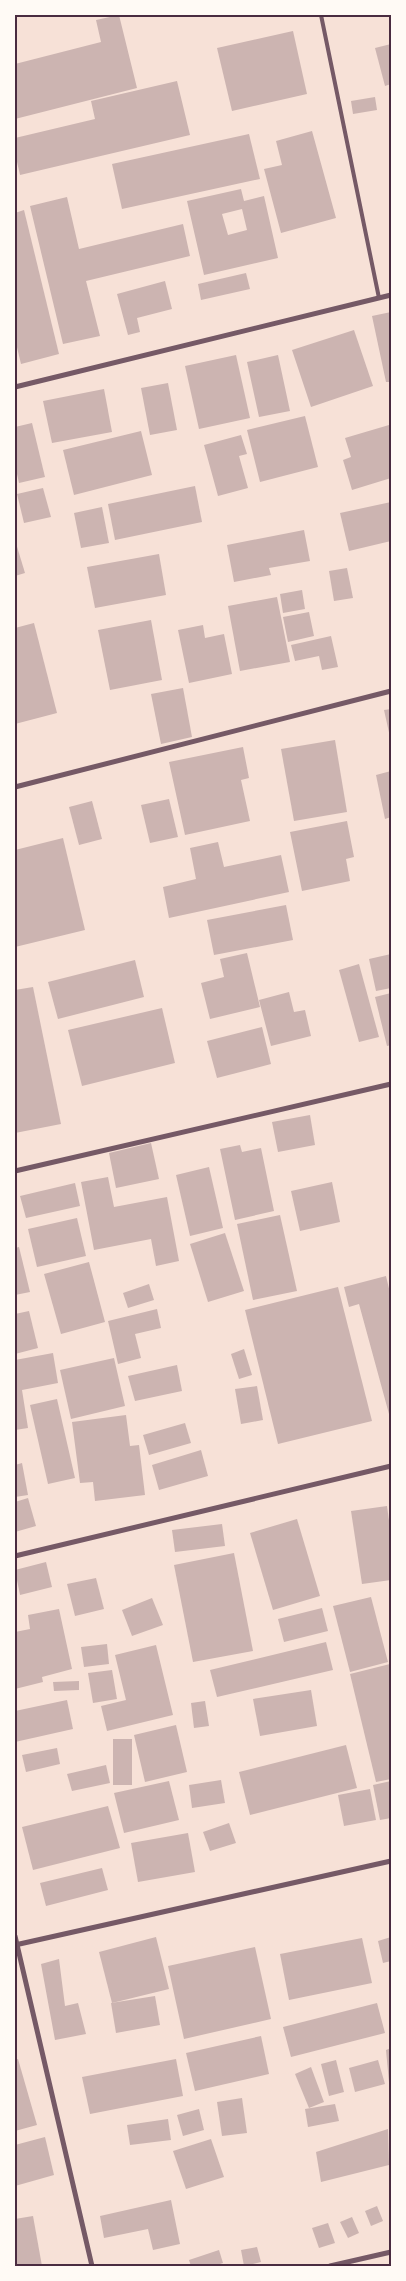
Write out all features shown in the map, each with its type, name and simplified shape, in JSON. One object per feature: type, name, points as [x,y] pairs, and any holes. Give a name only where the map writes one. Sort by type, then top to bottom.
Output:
[{"type":"street","points":[[15,387],[391,294]]},
{"type":"street","points":[[15,787],[391,691]]},
{"type":"street","points":[[15,1171],[391,1084]]},
{"type":"street","points":[[15,1556],[391,1466]]},
{"type":"street","points":[[16,1945],[391,1861]]},
{"type":"street","points":[[15,1936],[92,2266]]},
{"type":"street","points":[[330,2266],[391,2252]]},
{"type":"lane","points":[[321,15],[379,298]]},
{"type":"building","points":[[119,15],[137,88],[15,119],[15,64],[101,42],[96,20]]},
{"type":"building","points":[[293,31],[307,94],[232,111],[217,48]]},
{"type":"building","points":[[391,44],[391,84],[385,86],[375,48]]},
{"type":"building","points":[[177,81],[190,135],[20,175],[15,153],[15,138],[95,119],[91,101]]},
{"type":"building","points":[[375,97],[377,110],[353,114],[351,101]]},
{"type":"building","points":[[312,131],[336,218],[281,233],[264,169],[282,165],[276,141]]},
{"type":"building","points":[[249,134],[260,179],[122,209],[112,164]]},
{"type":"building","points":[[241,189],[244,201],[264,196],[278,258],[204,275],[187,201]],"holes":[[[242,209],[247,230],[228,235],[222,214]]]},
{"type":"building","points":[[67,197],[79,249],[183,224],[190,256],[86,281],[100,336],[63,344],[30,206]]},
{"type":"building","points":[[24,210],[59,354],[21,364],[15,339],[15,213]]},
{"type":"building","points":[[246,273],[250,289],[201,300],[198,284]]},
{"type":"building","points":[[165,281],[172,309],[137,318],[140,332],[128,335],[117,294]]},
{"type":"building","points":[[391,312],[391,382],[386,382],[372,316]]},
{"type":"building","points":[[354,330],[373,386],[311,407],[292,350]]},
{"type":"building","points":[[236,355],[250,418],[199,429],[185,366]]},
{"type":"building","points":[[278,355],[290,411],[259,417],[247,362]]},
{"type":"building","points":[[168,383],[177,430],[150,435],[141,388]]},
{"type":"building","points":[[104,389],[112,432],[52,443],[43,401]]},
{"type":"building","points":[[305,416],[318,467],[260,482],[247,430]]},
{"type":"building","points":[[32,423],[45,477],[19,483],[15,465],[15,427]]},
{"type":"building","points":[[389,425],[391,433],[391,478],[352,490],[343,460],[351,457],[345,438]]},
{"type":"building","points":[[141,431],[152,475],[74,495],[63,450]]},
{"type":"building","points":[[241,435],[247,454],[239,456],[248,488],[218,496],[204,445]]},
{"type":"building","points":[[195,486],[202,522],[115,540],[108,504]]},
{"type":"building","points":[[43,488],[51,517],[24,523],[17,494]]},
{"type":"building","points":[[391,502],[391,541],[349,551],[340,513]]},
{"type":"building","points":[[102,507],[109,543],[81,548],[74,513]]},
{"type":"building","points":[[304,530],[310,561],[269,568],[271,575],[234,582],[227,545]]},
{"type":"building","points":[[15,540],[25,573],[15,576]]},
{"type":"building","points":[[159,554],[166,595],[95,608],[87,567]]},
{"type":"building","points":[[347,568],[353,598],[334,601],[329,571]]},
{"type":"building","points":[[302,590],[305,609],[283,613],[280,594]]},
{"type":"building","points":[[277,597],[290,662],[240,671],[228,606]]},
{"type":"building","points":[[309,612],[314,636],[288,642],[283,617]]},
{"type":"building","points":[[151,620],[162,680],[110,690],[98,630]]},
{"type":"building","points":[[34,623],[57,713],[15,724],[15,628]]},
{"type":"building","points":[[203,625],[205,638],[224,634],[232,674],[189,683],[178,630]]},
{"type":"building","points":[[331,636],[338,667],[322,670],[319,656],[295,661],[291,645]]},
{"type":"building","points":[[183,688],[192,737],[161,744],[151,694]]},
{"type":"building","points":[[391,709],[391,737],[390,737],[384,710]]},
{"type":"building","points":[[335,740],[347,812],[294,821],[281,749]]},
{"type":"building","points":[[243,747],[249,778],[241,780],[250,821],[185,835],[169,762]]},
{"type":"building","points":[[391,771],[391,817],[385,819],[376,775]]},
{"type":"building","points":[[169,799],[178,837],[150,843],[141,805]]},
{"type":"building","points":[[92,801],[102,839],[79,845],[69,807]]},
{"type":"building","points":[[347,821],[354,857],[346,859],[350,881],[302,891],[290,832]]},
{"type":"building","points":[[63,838],[85,930],[15,947],[15,850]]},
{"type":"building","points":[[218,842],[224,867],[281,855],[289,892],[169,918],[163,887],[196,879],[190,848]]},
{"type":"building","points":[[286,905],[293,940],[214,955],[207,920]]},
{"type":"building","points":[[247,953],[260,1007],[210,1019],[201,983],[224,977],[220,959]]},
{"type":"building","points":[[391,954],[391,988],[376,991],[369,959]]},
{"type":"building","points":[[135,960],[144,997],[58,1019],[48,982]]},
{"type":"building","points":[[359,964],[379,1037],[359,1042],[339,970]]},
{"type":"building","points":[[33,987],[61,1124],[15,1133],[15,990]]},
{"type":"building","points":[[289,992],[294,1012],[305,1010],[311,1036],[271,1046],[259,1000]]},
{"type":"building","points":[[391,993],[391,1045],[387,1046],[375,997]]},
{"type":"building","points":[[162,1008],[175,1063],[82,1086],[68,1030]]},
{"type":"building","points":[[262,1027],[271,1064],[217,1078],[207,1041]]},
{"type":"building","points":[[310,1115],[315,1145],[278,1152],[272,1122]]},
{"type":"building","points":[[151,1143],[159,1179],[116,1188],[109,1153]]},
{"type":"building","points":[[240,1145],[242,1152],[261,1148],[274,1211],[235,1220],[220,1149]]},
{"type":"building","points":[[209,1167],[223,1228],[190,1236],[176,1175]]},
{"type":"building","points":[[108,1177],[114,1207],[167,1197],[179,1261],[156,1266],[151,1239],[94,1250],[81,1182]]},
{"type":"building","points":[[332,1182],[340,1222],[300,1231],[291,1191]]},
{"type":"building","points":[[75,1183],[80,1206],[26,1218],[20,1196]]},
{"type":"building","points":[[280,1215],[297,1291],[253,1300],[237,1224]]},
{"type":"building","points":[[77,1218],[86,1256],[37,1267],[28,1229]]},
{"type":"building","points":[[225,1233],[244,1291],[208,1302],[190,1244]]},
{"type":"building","points":[[19,1247],[30,1292],[15,1295],[15,1248]]},
{"type":"building","points":[[89,1262],[105,1322],[61,1334],[44,1274]]},
{"type":"building","points":[[386,1276],[391,1297],[391,1414],[389,1414],[359,1304],[349,1307],[344,1287]]},
{"type":"building","points":[[149,1284],[154,1300],[128,1308],[123,1293]]},
{"type":"building","points":[[338,1287],[372,1421],[278,1444],[245,1310]]},
{"type":"building","points":[[157,1309],[161,1328],[135,1334],[141,1358],[118,1364],[108,1321]]},
{"type":"building","points":[[29,1311],[38,1348],[15,1354],[15,1314]]},
{"type":"building","points":[[244,1349],[252,1375],[239,1379],[231,1354]]},
{"type":"building","points":[[53,1353],[58,1383],[22,1390],[28,1428],[15,1430],[15,1360]]},
{"type":"building","points":[[114,1358],[125,1406],[71,1419],[60,1370]]},
{"type":"building","points":[[177,1365],[182,1391],[135,1401],[128,1376]]},
{"type":"building","points":[[257,1386],[263,1420],[241,1424],[235,1389]]},
{"type":"building","points":[[57,1399],[75,1478],[48,1484],[30,1405]]},
{"type":"building","points":[[126,1415],[130,1446],[139,1445],[145,1495],[95,1501],[93,1482],[80,1483],[72,1422]]},
{"type":"building","points":[[185,1423],[191,1443],[149,1455],[143,1435]]},
{"type":"building","points":[[201,1450],[208,1476],[159,1490],[152,1465]]},
{"type":"building","points":[[22,1463],[28,1495],[15,1497],[15,1465]]},
{"type":"building","points":[[28,1498],[36,1526],[15,1532],[15,1502]]},
{"type":"building","points":[[387,1506],[391,1535],[391,1580],[362,1584],[351,1511]]},
{"type":"building","points":[[297,1519],[320,1596],[273,1610],[250,1533]]},
{"type":"building","points":[[222,1524],[225,1546],[175,1552],[172,1530]]},
{"type":"building","points":[[234,1553],[253,1651],[193,1662],[174,1565]]},
{"type":"building","points":[[46,1562],[52,1587],[20,1595],[15,1570]]},
{"type":"building","points":[[96,1578],[104,1609],[75,1616],[67,1584]]},
{"type":"building","points":[[371,1597],[388,1662],[350,1672],[333,1606]]},
{"type":"building","points":[[152,1598],[163,1625],[132,1636],[122,1610]]},
{"type":"building","points":[[322,1608],[328,1631],[284,1642],[278,1619]]},
{"type":"building","points":[[59,1609],[72,1669],[42,1677],[43,1682],[15,1689],[15,1632],[30,1629],[28,1615]]},
{"type":"building","points":[[326,1642],[333,1670],[217,1697],[210,1670]]},
{"type":"building","points":[[107,1644],[109,1664],[84,1667],[81,1647]]},
{"type":"building","points":[[156,1645],[173,1715],[107,1731],[101,1706],[126,1700],[115,1655]]},
{"type":"building","points":[[390,1664],[391,1779],[376,1782],[350,1674]]},
{"type":"building","points":[[112,1670],[117,1699],[93,1703],[88,1673]]},
{"type":"building","points":[[79,1681],[79,1690],[54,1691],[53,1682]]},
{"type":"building","points":[[311,1690],[317,1726],[260,1736],[253,1699]]},
{"type":"building","points":[[67,1700],[73,1729],[15,1742],[15,1711]]},
{"type":"building","points":[[205,1701],[209,1726],[194,1728],[191,1703]]},
{"type":"building","points":[[176,1725],[187,1772],[145,1782],[134,1735]]},
{"type":"building","points":[[113,1739],[132,1739],[132,1785],[113,1785]]},
{"type":"building","points":[[346,1745],[357,1788],[250,1815],[239,1772]]},
{"type":"building","points":[[57,1748],[60,1764],[26,1772],[22,1755]]},
{"type":"building","points":[[106,1765],[110,1783],[72,1791],[67,1774]]},
{"type":"building","points":[[221,1780],[225,1803],[192,1808],[189,1785]]},
{"type":"building","points":[[169,1781],[179,1820],[124,1833],[114,1793]]},
{"type":"building","points":[[391,1781],[391,1818],[380,1820],[373,1785]]},
{"type":"building","points":[[370,1789],[376,1820],[344,1826],[338,1795]]},
{"type":"building","points":[[108,1806],[120,1848],[33,1870],[22,1827]]},
{"type":"building","points":[[229,1823],[236,1843],[210,1851],[203,1832]]},
{"type":"building","points":[[188,1833],[195,1872],[138,1882],[131,1843]]},
{"type":"building","points":[[102,1868],[108,1890],[46,1906],[40,1883]]},
{"type":"building","points":[[156,1937],[169,1989],[112,2003],[99,1952]]},
{"type":"building","points":[[391,1937],[391,1961],[383,1963],[378,1941]]},
{"type":"building","points":[[362,1938],[372,1983],[289,2000],[280,1954]]},
{"type":"building","points":[[255,1947],[271,2019],[184,2039],[168,1966]]},
{"type":"building","points":[[59,1959],[65,2006],[78,2003],[86,2034],[55,2040],[41,1964]]},
{"type":"building","points":[[155,1996],[160,2025],[116,2033],[111,2003]]},
{"type":"building","points":[[377,2003],[385,2033],[291,2057],[283,2027]]},
{"type":"building","points":[[261,2036],[269,2074],[195,2091],[186,2053]]},
{"type":"building","points":[[391,2048],[391,2093],[390,2093],[386,2050]]},
{"type":"building","points":[[18,2059],[37,2125],[15,2131],[15,2060]]},
{"type":"building","points":[[176,2059],[183,2096],[90,2114],[82,2077]]},
{"type":"building","points":[[336,2060],[344,2092],[329,2096],[321,2064]]},
{"type":"building","points":[[378,2060],[385,2084],[355,2092],[349,2068]]},
{"type":"building","points":[[311,2067],[324,2102],[309,2108],[295,2074]]},
{"type":"building","points":[[242,2098],[247,2133],[222,2136],[217,2102]]},
{"type":"building","points":[[335,2104],[339,2121],[308,2127],[305,2109]]},
{"type":"building","points":[[199,2109],[204,2130],[183,2136],[177,2115]]},
{"type":"building","points":[[168,2119],[171,2140],[130,2145],[127,2125]]},
{"type":"building","points":[[388,2129],[389,2165],[321,2182],[316,2152]]},
{"type":"building","points":[[45,2137],[54,2175],[15,2186],[15,2145]]},
{"type":"building","points":[[211,2139],[224,2177],[186,2189],[173,2151]]},
{"type":"building","points":[[171,2200],[180,2244],[153,2250],[148,2229],[104,2238],[100,2216]]},
{"type":"building","points":[[377,2206],[383,2221],[371,2226],[365,2211]]},
{"type":"building","points":[[33,2216],[42,2266],[15,2266],[15,2219]]},
{"type":"building","points":[[352,2217],[359,2233],[348,2238],[340,2222]]},
{"type":"building","points":[[328,2223],[335,2243],[319,2248],[312,2228]]},
{"type":"building","points":[[257,2247],[261,2262],[244,2266],[241,2250]]},
{"type":"building","points":[[219,2250],[223,2263],[214,2266],[191,2266],[189,2260]]}]
